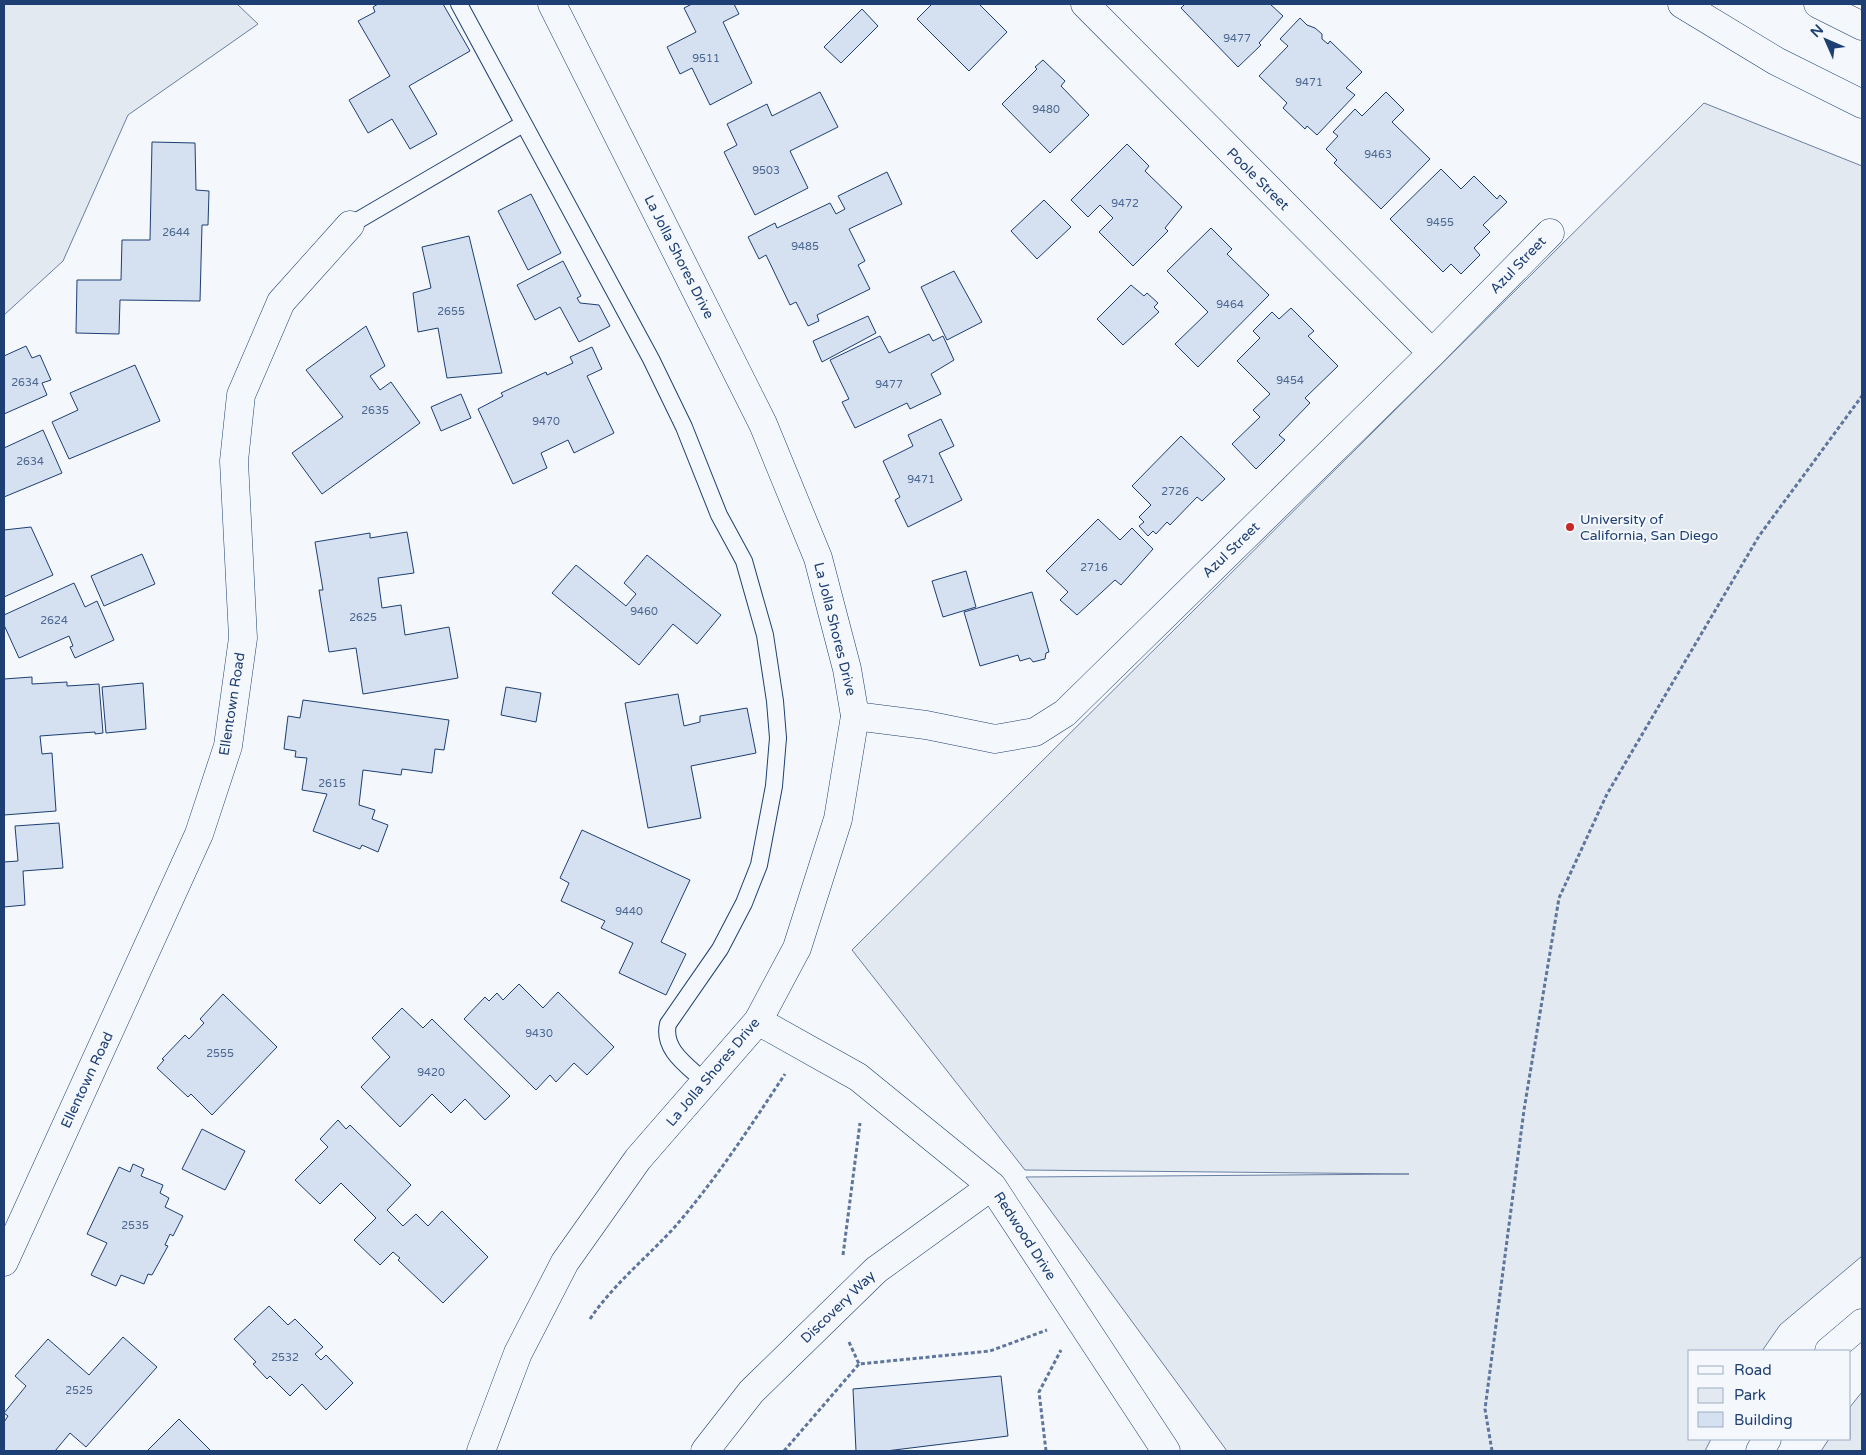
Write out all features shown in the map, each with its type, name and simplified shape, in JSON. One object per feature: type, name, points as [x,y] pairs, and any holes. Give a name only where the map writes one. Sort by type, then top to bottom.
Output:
[{"type":"street","name":"La Jolla Shores Drive","points":[[481,1451],[518,1353],[565,1262],[638,1159],[758,1020],[800,939],[838,819],[855,716],[847,669],[818,558],[763,424],[552,4]]},
{"type":"street","name":"Poole Street","points":[[1085,4],[1432,353]]},
{"type":"street","points":[[1682,4],[1776,61],[1862,104]]},
{"type":"street","points":[[1818,4],[1862,26]]},
{"type":"street","name":"Ellentown Road","points":[[4,1262],[199,834],[228,746],[243,638],[234,461],[240,395],[281,302],[350,225]]},
{"type":"street","name":"Azul Street","points":[[855,716],[926,725],[995,739],[1035,732],[1065,713],[1432,353],[1550,233]]},
{"type":"street","name":"Redwood Drive","points":[[758,1020],[858,1078],[992,1186],[1166,1451]]},
{"type":"street","name":"Discovery Way","points":[[705,1451],[751,1392],[876,1270],[992,1186]]},
{"type":"street","points":[[1831,1350],[1862,1323]]},
{"type":"street","points":[[1760,1451],[1766,1440]]},
{"type":"lane","points":[[459,4],[651,359],[684,428],[720,515],[744,561],[765,635],[775,701],[778,738],[774,786],[759,865],[744,903],[720,949],[668,1024],[666,1035],[671,1049],[705,1082]]},
{"type":"lane","points":[[350,225],[523,124]]},
{"type":"path","points":[[1492,1451],[1485,1409],[1524,1110],[1559,898],[1607,794],[1759,536],[1862,396]]},
{"type":"path","points":[[590,1318],[605,1296],[673,1228],[720,1171],[785,1073]]},
{"type":"path","points":[[842,1262],[861,1119]]},
{"type":"path","points":[[784,1451],[859,1364],[990,1351],[1078,1318]]},
{"type":"path","points":[[1046,1451],[1039,1392],[1078,1318]]},
{"type":"path","points":[[847,1336],[859,1364]]},
{"type":"green space","points":[[4,4],[237,4],[258,24],[128,115],[63,261],[4,315]]},
{"type":"green space","name":"University of California, San Diego","points":[[1704,103],[1862,166],[1862,1256],[1780,1325],[1763,1350],[1688,1350],[1688,1440],[1710,1440],[1705,1451],[1227,1451],[1026,1177],[1409,1174],[1025,1170],[852,950]]},
{"type":"green space","points":[[1862,1392],[1862,1451],[1821,1451],[1828,1440],[1851,1440],[1851,1406]]},
{"type":"building","points":[[378,4],[443,4],[470,51],[409,86],[437,134],[410,149],[392,119],[368,133],[349,100],[390,76],[358,21],[375,12],[373,7]]},
{"type":"building","points":[[692,4],[734,4],[739,14],[723,22],[752,83],[710,105],[692,68],[680,74],[667,47],[696,32],[684,8]]},
{"type":"building","points":[[932,4],[979,4],[1007,32],[969,71],[917,19]]},
{"type":"building","points":[[1185,4],[1270,4],[1283,16],[1259,43],[1261,45],[1238,67],[1181,8]]},
{"type":"building","points":[[862,9],[878,26],[841,63],[824,47]]},
{"type":"building","points":[[1300,18],[1307,25],[1315,28],[1322,34],[1322,39],[1328,44],[1330,41],[1362,72],[1346,88],[1355,95],[1317,135],[1307,126],[1305,129],[1283,108],[1287,103],[1259,76],[1288,46],[1280,39]]},
{"type":"building","points":[[1043,60],[1065,81],[1061,86],[1089,115],[1050,153],[1002,104],[1037,69],[1035,67]]},
{"type":"building","points":[[820,92],[838,127],[790,151],[808,188],[755,215],[724,152],[737,145],[727,124],[767,104],[772,116]]},
{"type":"building","points":[[1386,92],[1404,110],[1392,122],[1430,159],[1381,209],[1334,163],[1337,160],[1326,149],[1338,136],[1333,132],[1355,109],[1362,116]]},
{"type":"building","points":[[152,142],[195,143],[196,190],[209,191],[208,225],[202,225],[200,301],[120,300],[119,334],[76,333],[77,280],[121,280],[122,240],[150,240]]},
{"type":"building","points":[[1127,144],[1149,166],[1145,171],[1182,207],[1165,228],[1168,231],[1133,266],[1099,232],[1113,218],[1100,205],[1088,217],[1071,200]]},
{"type":"building","points":[[1441,169],[1461,189],[1474,176],[1497,199],[1500,195],[1507,202],[1483,225],[1490,232],[1474,248],[1480,255],[1461,274],[1451,264],[1443,272],[1390,219]]},
{"type":"building","points":[[887,172],[902,204],[849,229],[865,261],[858,265],[870,289],[817,315],[819,321],[808,326],[796,302],[790,305],[766,255],[759,259],[748,237],[775,223],[777,228],[830,203],[836,214],[845,209],[838,196]]},
{"type":"building","points":[[531,194],[561,253],[528,270],[498,211]]},
{"type":"building","points":[[1044,200],[1071,227],[1037,259],[1011,231]]},
{"type":"building","points":[[1211,228],[1232,249],[1227,254],[1269,295],[1198,367],[1175,344],[1208,312],[1167,271]]},
{"type":"building","points":[[469,236],[502,373],[447,378],[438,328],[418,332],[413,293],[431,288],[422,247]]},
{"type":"building","points":[[563,261],[581,296],[577,298],[580,303],[599,305],[610,326],[579,342],[560,307],[535,320],[517,285]]},
{"type":"building","points":[[954,271],[982,322],[947,340],[921,287]]},
{"type":"building","points":[[1131,285],[1144,296],[1147,293],[1158,303],[1154,307],[1159,312],[1123,345],[1097,319]]},
{"type":"building","points":[[1291,308],[1314,331],[1308,336],[1338,366],[1305,398],[1310,403],[1279,435],[1285,440],[1256,469],[1232,444],[1260,417],[1253,410],[1270,394],[1237,361],[1260,338],[1253,331],[1272,312],[1279,319]]},
{"type":"building","points":[[868,316],[876,333],[822,362],[813,341]]},
{"type":"building","points":[[366,326],[385,366],[370,376],[380,390],[391,382],[420,423],[322,494],[292,453],[343,417],[306,370]]},
{"type":"building","points":[[929,334],[933,341],[943,336],[954,360],[931,374],[941,394],[910,409],[907,403],[855,428],[842,402],[849,399],[830,360],[880,336],[889,353]]},
{"type":"building","points":[[26,346],[32,358],[40,355],[51,380],[42,383],[47,395],[4,414],[4,356]]},
{"type":"building","points":[[592,347],[602,369],[587,376],[614,433],[574,453],[568,440],[541,453],[547,468],[513,484],[478,409],[503,396],[501,393],[546,372],[547,375],[573,363],[570,357]]},
{"type":"building","points":[[135,365],[160,421],[69,459],[52,422],[78,410],[70,393]]},
{"type":"building","points":[[461,394],[471,418],[441,431],[431,407]]},
{"type":"building","points":[[941,419],[954,446],[939,453],[962,500],[908,527],[895,500],[900,497],[883,461],[913,446],[908,435]]},
{"type":"building","points":[[43,430],[62,473],[4,497],[4,448]]},
{"type":"building","points":[[1181,436],[1225,479],[1202,501],[1197,497],[1170,525],[1167,522],[1156,534],[1153,531],[1148,536],[1139,526],[1144,522],[1139,517],[1151,505],[1132,486]]},
{"type":"building","points":[[1098,519],[1120,540],[1132,528],[1153,549],[1121,585],[1115,580],[1077,615],[1060,600],[1068,592],[1046,571]]},
{"type":"building","points":[[31,527],[53,575],[4,597],[4,530]]},
{"type":"building","points":[[407,532],[414,573],[378,578],[382,608],[401,605],[405,635],[449,627],[458,678],[363,694],[356,648],[329,652],[319,590],[323,590],[315,542],[370,533],[370,538]]},
{"type":"building","points":[[142,554],[155,584],[104,606],[91,576]]},
{"type":"building","points":[[647,555],[721,615],[697,644],[673,624],[639,665],[552,593],[576,565],[626,606],[636,594],[624,583]]},
{"type":"building","points":[[966,571],[976,607],[943,617],[932,581]]},
{"type":"building","points":[[74,583],[85,607],[97,601],[114,640],[75,658],[70,647],[73,646],[69,636],[19,658],[4,625],[4,615]]},
{"type":"building","points":[[1032,592],[1049,652],[1046,653],[1045,659],[1033,662],[1030,658],[1020,661],[1018,655],[980,666],[964,612]]},
{"type":"building","points":[[32,677],[32,684],[67,682],[67,686],[99,684],[103,733],[40,736],[42,754],[52,753],[56,811],[4,815],[4,679]]},
{"type":"building","points":[[143,683],[146,729],[106,733],[102,687]]},
{"type":"building","points":[[506,687],[541,693],[536,722],[501,715]]},
{"type":"building","points":[[678,694],[684,726],[700,722],[700,716],[747,708],[756,753],[691,766],[701,818],[648,828],[625,703]]},
{"type":"building","points":[[303,700],[449,720],[444,750],[435,749],[432,773],[402,769],[401,775],[363,770],[359,805],[375,810],[372,819],[388,825],[378,852],[362,845],[360,849],[313,831],[327,794],[302,790],[307,758],[295,757],[296,751],[284,749],[288,716],[300,718]]},
{"type":"building","points":[[59,823],[63,868],[23,871],[25,905],[4,907],[4,862],[18,861],[15,826]]},
{"type":"building","points":[[582,830],[690,880],[661,942],[686,954],[666,995],[619,973],[633,943],[601,928],[605,921],[561,901],[569,883],[560,878]]},
{"type":"building","points":[[519,984],[543,1008],[558,992],[614,1047],[587,1075],[574,1063],[556,1082],[550,1075],[536,1090],[464,1019],[485,997],[489,1001],[497,993],[503,1000]]},
{"type":"building","points":[[223,994],[277,1047],[212,1115],[191,1094],[188,1097],[157,1068],[164,1060],[162,1059],[185,1035],[189,1039],[204,1023],[200,1019]]},
{"type":"building","points":[[402,1008],[423,1028],[432,1019],[510,1096],[485,1120],[465,1099],[451,1113],[432,1094],[400,1127],[361,1087],[390,1057],[372,1038]]},
{"type":"building","points":[[338,1120],[346,1129],[350,1125],[411,1185],[387,1210],[403,1226],[416,1214],[428,1226],[442,1211],[488,1257],[443,1303],[398,1260],[400,1258],[393,1252],[380,1265],[354,1240],[376,1218],[341,1183],[320,1204],[295,1180],[328,1147],[320,1139]]},
{"type":"building","points":[[202,1129],[245,1151],[225,1190],[182,1169]]},
{"type":"building","points":[[133,1164],[144,1169],[141,1176],[163,1185],[160,1193],[169,1198],[165,1207],[183,1216],[173,1236],[170,1234],[165,1245],[168,1246],[152,1275],[148,1274],[144,1284],[121,1275],[116,1286],[91,1275],[107,1243],[87,1234],[119,1167],[130,1172]]},
{"type":"building","points":[[269,1306],[288,1325],[295,1319],[323,1347],[315,1354],[321,1360],[326,1355],[353,1383],[326,1410],[302,1384],[290,1396],[270,1376],[267,1379],[253,1364],[256,1362],[234,1339]]},
{"type":"building","points":[[123,1337],[157,1367],[86,1447],[70,1433],[55,1451],[4,1451],[4,1422],[8,1416],[4,1413],[26,1386],[15,1376],[48,1339],[89,1375]]},
{"type":"building","points":[[1001,1376],[1008,1436],[886,1451],[856,1451],[853,1389]]},
{"type":"building","points":[[179,1419],[211,1451],[147,1451]]},
{"type":"place","name":"University of California, San Diego","points":[[1570,527]]}]
